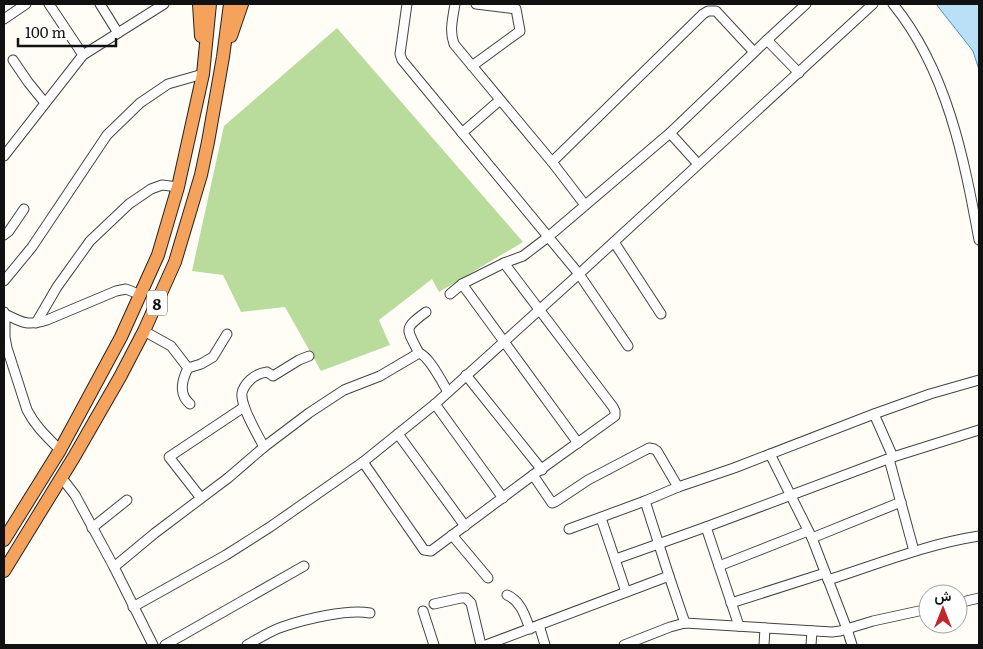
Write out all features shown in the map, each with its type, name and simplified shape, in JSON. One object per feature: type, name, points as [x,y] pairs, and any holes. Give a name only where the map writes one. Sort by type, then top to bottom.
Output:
[{"type":"highway","points":[[199,4],[203,74]]},
{"type":"highway","name":"8","points":[[4,540],[60,450],[121,337],[158,255],[178,187],[203,74],[210,4]]},
{"type":"highway","name":"8","points":[[4,572],[115,385],[144,331],[176,262],[201,175],[223,57],[230,4]]},
{"type":"highway","points":[[223,57],[242,4]]},
{"type":"highway","points":[[158,255],[162,265],[169,266],[176,262]]},
{"type":"highway","points":[[141,295],[151,294],[157,302]]},
{"type":"street","points":[[49,4],[83,55]]},
{"type":"street","points":[[100,4],[118,33]]},
{"type":"street","points":[[4,156],[83,55],[164,4]]},
{"type":"street","points":[[407,4],[400,54],[402,60],[579,274],[628,346]]},
{"type":"street","points":[[455,4],[451,28],[451,37],[454,44],[552,162],[585,205]]},
{"type":"street","points":[[472,66],[520,32],[516,9],[476,4]]},
{"type":"street","points":[[450,294],[462,284],[504,263],[523,256],[548,237],[670,133],[806,4]]},
{"type":"street","points":[[133,607],[226,555],[270,527],[363,462],[435,404],[873,4]]},
{"type":"street","points":[[893,4],[919,42],[943,94],[969,185],[979,240]]},
{"type":"street","points":[[4,19],[21,5]]},
{"type":"street","points":[[552,162],[708,11],[716,11],[754,52]]},
{"type":"street","points":[[767,40],[798,73]]},
{"type":"street","points":[[13,60],[45,103]]},
{"type":"street","points":[[4,281],[32,247],[107,135],[140,103],[168,84],[203,74]]},
{"type":"street","points":[[462,133],[500,100]]},
{"type":"street","points":[[670,133],[698,164]]},
{"type":"street","points":[[36,323],[57,287],[90,241],[129,204],[151,189],[162,186],[178,187]]},
{"type":"street","points":[[4,235],[24,209]]},
{"type":"street","points":[[614,242],[661,314]]},
{"type":"street","points":[[363,462],[424,550],[431,551],[616,416],[616,411],[504,263]]},
{"type":"street","points":[[462,284],[578,443]]},
{"type":"street","points":[[60,450],[32,420],[27,410],[5,346],[4,313],[26,324],[36,323],[116,291],[126,289],[141,295]]},
{"type":"street","points":[[426,312],[411,323],[409,335],[419,352],[427,358],[448,392]]},
{"type":"street","points":[[144,331],[171,346],[188,368]]},
{"type":"street","points":[[190,404],[182,395],[185,374],[188,368],[214,357],[226,334]]},
{"type":"street","points":[[114,567],[309,413],[344,390],[380,376],[419,352]]},
{"type":"street","points":[[264,448],[244,406],[242,394],[246,384],[260,373],[268,372],[273,376],[309,356]]},
{"type":"street","points":[[466,375],[542,470]]},
{"type":"street","points":[[569,529],[874,414],[930,394],[979,380]]},
{"type":"street","points":[[435,404],[503,498]]},
{"type":"street","points":[[201,498],[169,457],[244,406]]},
{"type":"street","points":[[874,414],[891,458],[914,551]]},
{"type":"street","points":[[616,559],[891,458],[979,430]]},
{"type":"street","points":[[398,434],[464,526]]},
{"type":"street","points":[[533,475],[552,503],[588,480],[649,448],[657,451],[678,487]]},
{"type":"street","points":[[770,454],[810,534],[852,645]]},
{"type":"street","points":[[61,477],[75,495],[153,645]]},
{"type":"street","points":[[92,528],[127,500]]},
{"type":"street","points":[[645,501],[685,623]]},
{"type":"street","points":[[719,566],[901,502]]},
{"type":"street","points":[[601,518],[626,592]]},
{"type":"street","points":[[706,527],[739,626]]},
{"type":"street","points":[[452,535],[488,578]]},
{"type":"street","points":[[731,603],[914,551],[959,539],[979,536]]},
{"type":"street","points":[[165,645],[304,566]]},
{"type":"street","points":[[486,645],[669,576]]},
{"type":"street","points":[[507,595],[519,604],[545,645]]},
{"type":"street","points":[[434,604],[466,598],[471,604],[481,645]]},
{"type":"street","points":[[247,645],[281,627],[327,615],[362,611],[370,613]]},
{"type":"street","points":[[423,611],[434,645]]},
{"type":"street","points":[[624,645],[670,626],[685,623],[832,632],[862,623],[918,611]]},
{"type":"street","points":[[764,645],[765,628]]},
{"type":"street","points":[[811,645],[812,631]]},
{"type":"green space","points":[[337,28],[523,242],[439,292],[432,279],[379,320],[390,345],[321,371],[285,307],[241,312],[223,275],[192,271],[224,126]]},
{"type":"water","points":[[936,4],[979,4],[979,70],[973,51]]}]
